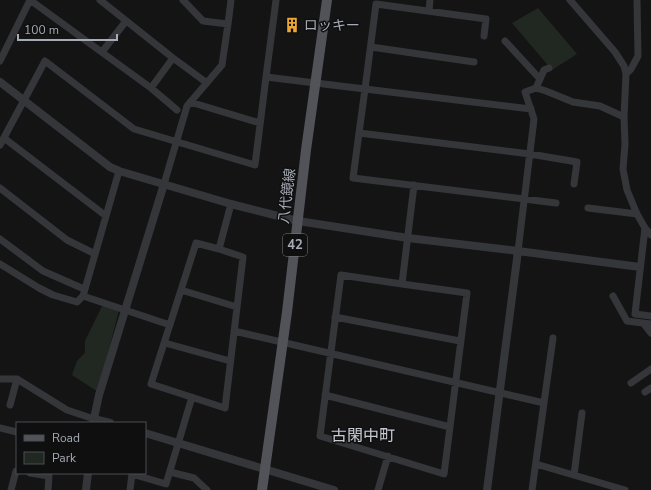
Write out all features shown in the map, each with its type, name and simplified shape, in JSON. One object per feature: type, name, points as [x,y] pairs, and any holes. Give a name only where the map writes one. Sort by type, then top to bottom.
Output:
[{"type":"main road","name":"八代鏡線","points":[[262,490],[283,343],[315,83],[327,0]]},
{"type":"street","points":[[0,61],[30,0],[151,88],[177,110]]},
{"type":"street","points":[[100,0],[207,83]]},
{"type":"street","points":[[183,0],[203,21],[228,24]]},
{"type":"street","points":[[0,379],[17,379],[67,410],[93,421],[99,395],[187,106],[222,65],[231,0]]},
{"type":"street","points":[[106,216],[2,142],[45,60],[134,129],[255,165],[276,0]]},
{"type":"street","points":[[429,11],[430,0]]},
{"type":"street","points":[[570,0],[615,52],[624,66],[626,74],[624,117],[625,144],[622,169],[627,190],[637,214],[651,235]]},
{"type":"street","points":[[626,74],[631,69],[638,56],[637,0]]},
{"type":"street","points":[[484,36],[486,19],[376,4],[353,178],[556,204]]},
{"type":"street","points":[[102,52],[126,21]]},
{"type":"street","points":[[505,41],[540,79]]},
{"type":"street","points":[[371,47],[474,62]]},
{"type":"street","points":[[151,88],[173,58]]},
{"type":"street","points":[[536,88],[544,70],[548,68]]},
{"type":"street","points":[[266,77],[531,110]]},
{"type":"street","points":[[0,82],[110,167],[119,171],[232,204],[298,221],[408,238],[640,267]]},
{"type":"street","points":[[487,490],[534,120],[525,92],[536,88],[573,102],[600,106],[624,117]]},
{"type":"street","points":[[190,102],[260,123]]},
{"type":"street","points":[[359,133],[530,154],[577,162],[574,184]]},
{"type":"street","points":[[0,264],[53,295],[77,302],[83,293],[119,171]]},
{"type":"street","points":[[402,284],[414,185]]},
{"type":"street","points":[[0,188],[67,240],[95,254]]},
{"type":"street","points":[[219,249],[232,204]]},
{"type":"street","points":[[588,208],[637,214]]},
{"type":"street","points":[[645,228],[635,314],[651,316]]},
{"type":"street","points":[[0,239],[43,271],[83,293],[125,310],[170,325]]},
{"type":"street","points":[[196,243],[243,257],[225,408],[152,384],[181,290],[196,243]]},
{"type":"street","points":[[341,275],[467,293],[444,474],[320,436],[336,317],[341,275]]},
{"type":"street","points":[[181,290],[237,307]]},
{"type":"street","points":[[613,296],[627,321],[647,324],[651,333]]},
{"type":"street","points":[[336,317],[460,341]]},
{"type":"street","points":[[234,331],[331,355],[544,403]]},
{"type":"street","points":[[532,490],[553,338]]},
{"type":"street","points":[[164,343],[230,361]]},
{"type":"street","points":[[631,383],[651,369]]},
{"type":"street","points":[[10,405],[17,379]]},
{"type":"street","points":[[326,395],[450,428]]},
{"type":"street","points":[[130,490],[132,474],[166,484],[192,397]]},
{"type":"street","points":[[574,476],[582,413]]},
{"type":"street","points":[[0,428],[16,432]]},
{"type":"street","points":[[146,433],[334,490]]},
{"type":"street","points":[[378,490],[388,456]]},
{"type":"street","points":[[536,464],[625,490]]},
{"type":"street","points":[[11,490],[16,470]]},
{"type":"street","points":[[170,472],[194,478],[207,490]]},
{"type":"street","points":[[36,474],[49,476],[48,490]]},
{"type":"street","points":[[86,490],[88,474]]},
{"type":"green space","points":[[538,8],[577,54],[552,70],[512,23]]},
{"type":"green space","points":[[102,306],[119,310],[98,392],[72,375],[77,361],[85,353],[85,341]]},
{"type":"place","name":"ロッキー","points":[[292,25]]},
{"type":"district","name":"古閑中町","points":[[363,436]]}]
